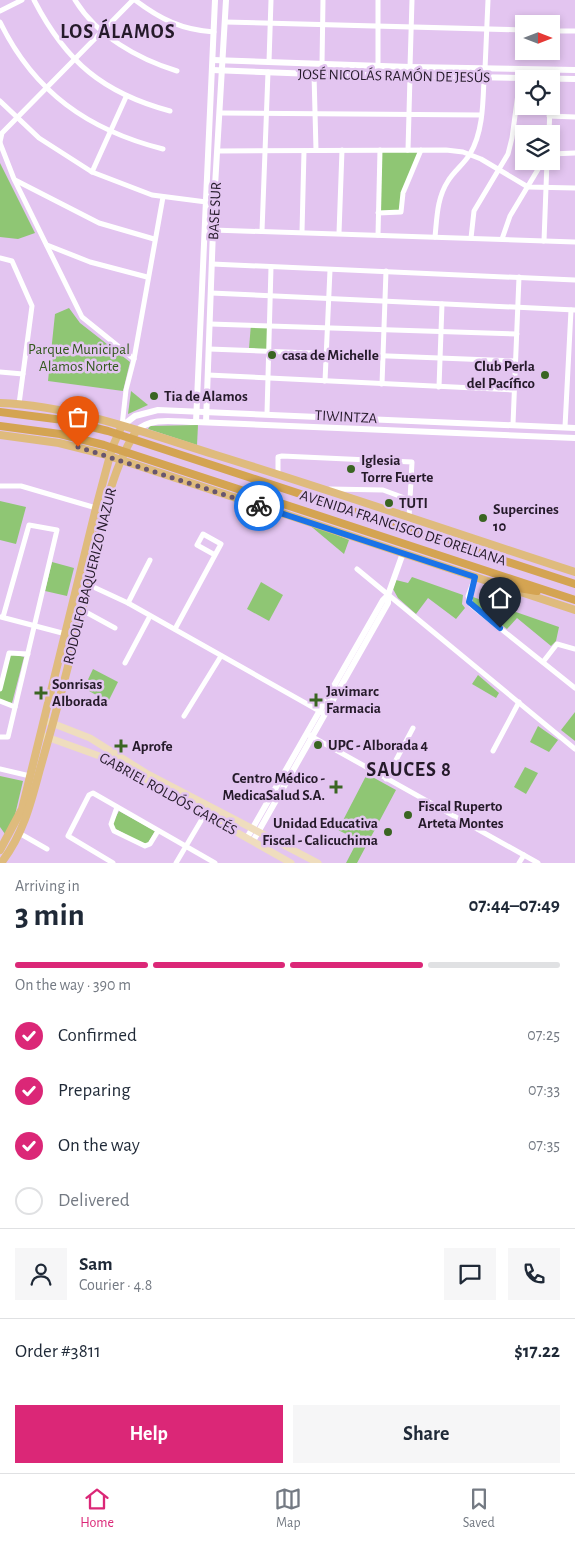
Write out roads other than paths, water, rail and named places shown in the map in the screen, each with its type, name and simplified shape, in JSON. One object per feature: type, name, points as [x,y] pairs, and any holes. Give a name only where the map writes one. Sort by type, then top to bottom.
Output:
[{"type":"highway","name":"AVENIDA FRANCISCO DE ORELLANA","points":[[0,412],[63,420],[131,439],[575,584]]},
{"type":"highway","name":"AVENIDA FRANCISCO DE ORELLANA","points":[[0,426],[60,434],[112,448],[575,600]]},
{"type":"highway","points":[[500,585],[557,594]]},
{"type":"main road","name":"AVENIDA FRANCISCO DE ORELLANA","points":[[0,403],[67,411],[122,426],[278,474],[575,572]]},
{"type":"main road","name":"RODOLFO BAQUERIZO NAZUR","points":[[0,850],[22,809],[96,508],[112,448],[122,426]]},
{"type":"main road","name":"RODOLFO BAQUERIZO NAZUR","points":[[1,863],[20,833],[27,817],[54,723],[82,610],[86,584],[120,460],[136,431]]},
{"type":"main road","name":"AVENIDA FRANCISCO DE ORELLANA","points":[[0,435],[59,443],[110,456],[575,610]]},
{"type":"main road","name":"GABRIEL ROLDÓS GARCÉS","points":[[44,720],[90,738],[146,773],[318,863]]},
{"type":"main road","name":"GABRIEL ROLDÓS GARCÉS","points":[[41,735],[105,758],[291,863]]},
{"type":"street","points":[[0,10],[22,0]]},
{"type":"street","points":[[34,0],[59,42],[74,59],[96,77],[126,97],[170,111]]},
{"type":"street","points":[[75,0],[102,32],[145,60],[177,72]]},
{"type":"street","points":[[134,359],[82,317],[14,179],[0,142],[2,133],[134,0],[153,14],[170,23],[184,28],[214,32]]},
{"type":"street","name":"BASE SUR","points":[[196,422],[215,0]]},
{"type":"street","name":"BASE SUR","points":[[206,422],[214,203],[219,151],[226,0]]},
{"type":"street","points":[[269,62],[271,0]]},
{"type":"street","points":[[322,64],[323,0]]},
{"type":"street","points":[[378,0],[378,66]]},
{"type":"street","points":[[410,67],[412,0]]},
{"type":"street","points":[[486,69],[488,0]]},
{"type":"street","points":[[0,22],[22,62],[46,88],[70,108],[110,131],[163,149]]},
{"type":"street","points":[[225,22],[379,28],[515,30]]},
{"type":"street","points":[[560,30],[575,31]]},
{"type":"street","name":"JOSÉ NICOLÁS RAMÓN DE JESÚS","points":[[213,60],[410,67],[575,70]]},
{"type":"street","name":"JOSÉ NICOLÁS RAMÓN DE JESÚS","points":[[212,70],[515,78]]},
{"type":"street","points":[[262,230],[268,72]]},
{"type":"street","points":[[314,74],[316,150]]},
{"type":"street","points":[[408,150],[410,76]]},
{"type":"street","points":[[435,237],[441,195],[447,182],[470,155],[477,139],[484,78]]},
{"type":"street","name":"JOSÉ NICOLÁS RAMÓN DE JESÚS","points":[[560,79],[575,79]]},
{"type":"street","points":[[92,172],[126,97]]},
{"type":"street","points":[[0,100],[17,119],[62,155],[92,172],[152,195],[214,203]]},
{"type":"street","points":[[221,113],[314,112],[481,115]]},
{"type":"street","points":[[471,238],[474,211],[508,154],[515,115]]},
{"type":"street","points":[[548,125],[549,116],[575,117]]},
{"type":"street","points":[[302,232],[304,150]]},
{"type":"street","points":[[339,234],[342,150]]},
{"type":"street","points":[[378,235],[380,150]]},
{"type":"street","points":[[378,213],[402,212],[403,193],[422,150]]},
{"type":"street","points":[[219,151],[446,150],[470,155],[528,187],[575,188]]},
{"type":"street","points":[[560,154],[575,154]]},
{"type":"street","points":[[502,240],[510,216],[539,170]]},
{"type":"street","points":[[544,241],[545,170]]},
{"type":"street","points":[[14,179],[99,223],[154,239]]},
{"type":"street","points":[[122,426],[126,390],[134,359],[147,277],[163,197]]},
{"type":"street","points":[[213,230],[262,230],[575,242]]},
{"type":"street","points":[[47,245],[90,262],[147,277]]},
{"type":"street","points":[[0,258],[12,261],[32,306],[19,404]]},
{"type":"street","points":[[212,264],[575,280]]},
{"type":"street","points":[[267,413],[271,267]]},
{"type":"street","points":[[325,381],[330,270]]},
{"type":"street","points":[[382,384],[386,271]]},
{"type":"street","points":[[513,424],[519,277]]},
{"type":"street","points":[[211,293],[573,310],[566,427]]},
{"type":"street","points":[[438,387],[442,304]]},
{"type":"street","points":[[210,324],[517,334]]},
{"type":"street","points":[[209,349],[326,352],[515,361]]},
{"type":"street","points":[[0,372],[23,374]]},
{"type":"street","points":[[208,376],[514,390]]},
{"type":"street","name":"TIWINTZA","points":[[122,426],[135,416],[151,410],[267,413],[575,428]]},
{"type":"street","name":"TIWINTZA","points":[[136,431],[144,425],[154,422],[206,422],[575,438]]},
{"type":"street","points":[[278,474],[278,458],[280,456],[412,462],[409,518]]},
{"type":"street","points":[[0,486],[21,486],[96,508]]},
{"type":"street","points":[[324,489],[383,490],[410,500]]},
{"type":"street","points":[[0,737],[7,738],[28,654],[35,625],[57,531],[30,524],[2,617],[35,625],[66,634]]},
{"type":"street","points":[[175,629],[222,544],[203,534],[196,545],[215,555]]},
{"type":"street","points":[[250,839],[309,734],[388,603],[388,595],[403,553]]},
{"type":"street","points":[[128,604],[150,560]]},
{"type":"street","points":[[357,569],[575,749]]},
{"type":"street","points":[[475,577],[468,596],[471,606],[575,688]]},
{"type":"street","points":[[86,584],[175,629],[322,713]]},
{"type":"street","points":[[82,610],[115,628]]},
{"type":"street","points":[[125,663],[150,616]]},
{"type":"street","points":[[543,662],[557,644],[575,649]]},
{"type":"street","points":[[0,689],[8,653],[28,654]]},
{"type":"street","points":[[184,716],[221,656]]},
{"type":"street","points":[[0,701],[15,707]]},
{"type":"street","points":[[493,751],[519,702]]},
{"type":"street","points":[[386,779],[413,728]]},
{"type":"street","points":[[309,734],[538,863]]},
{"type":"street","points":[[0,769],[30,776]]},
{"type":"street","points":[[113,863],[68,836],[89,795],[93,793],[212,862]]},
{"type":"street","points":[[117,807],[111,824],[114,831],[145,846],[150,844],[158,831]]},
{"type":"street","points":[[176,863],[204,814]]},
{"type":"street","points":[[20,833],[47,849]]},
{"type":"street","points":[[519,863],[524,855]]},
{"type":"place","name":"casa de Michelle","points":[[272,355]]},
{"type":"place","name":"Club Perla del Pacífico","points":[[545,375]]},
{"type":"place","name":"Tia de Alamos","points":[[154,396]]},
{"type":"place","name":"Iglesia Torre Fuerte","points":[[351,469]]},
{"type":"place","name":"TUTI","points":[[389,503]]},
{"type":"place","name":"Supercines 10","points":[[483,518]]},
{"type":"place","name":"Sonrisas Alborada","points":[[41,693]]},
{"type":"place","name":"Javimarc Farmacia","points":[[316,700]]},
{"type":"place","name":"UPC - Alborada 4","points":[[318,745]]},
{"type":"place","name":"Aprofe","points":[[121,746]]},
{"type":"place","name":"Centro Médico - MedicaSalud S.A.","points":[[336,787]]},
{"type":"place","name":"Fiscal Ruperto Arteta Montes","points":[[408,815]]},
{"type":"place","name":"Unidad Educativa Fiscal - Calicuchima","points":[[388,832]]},
{"type":"district","name":"LOS ÁLAMOS","points":[[118,32]]},
{"type":"district","name":"SAUCES 8","points":[[409,770]]},
{"type":"park label","name":"Parque Municipal Alamos Norte","points":[[79,358]]}]
